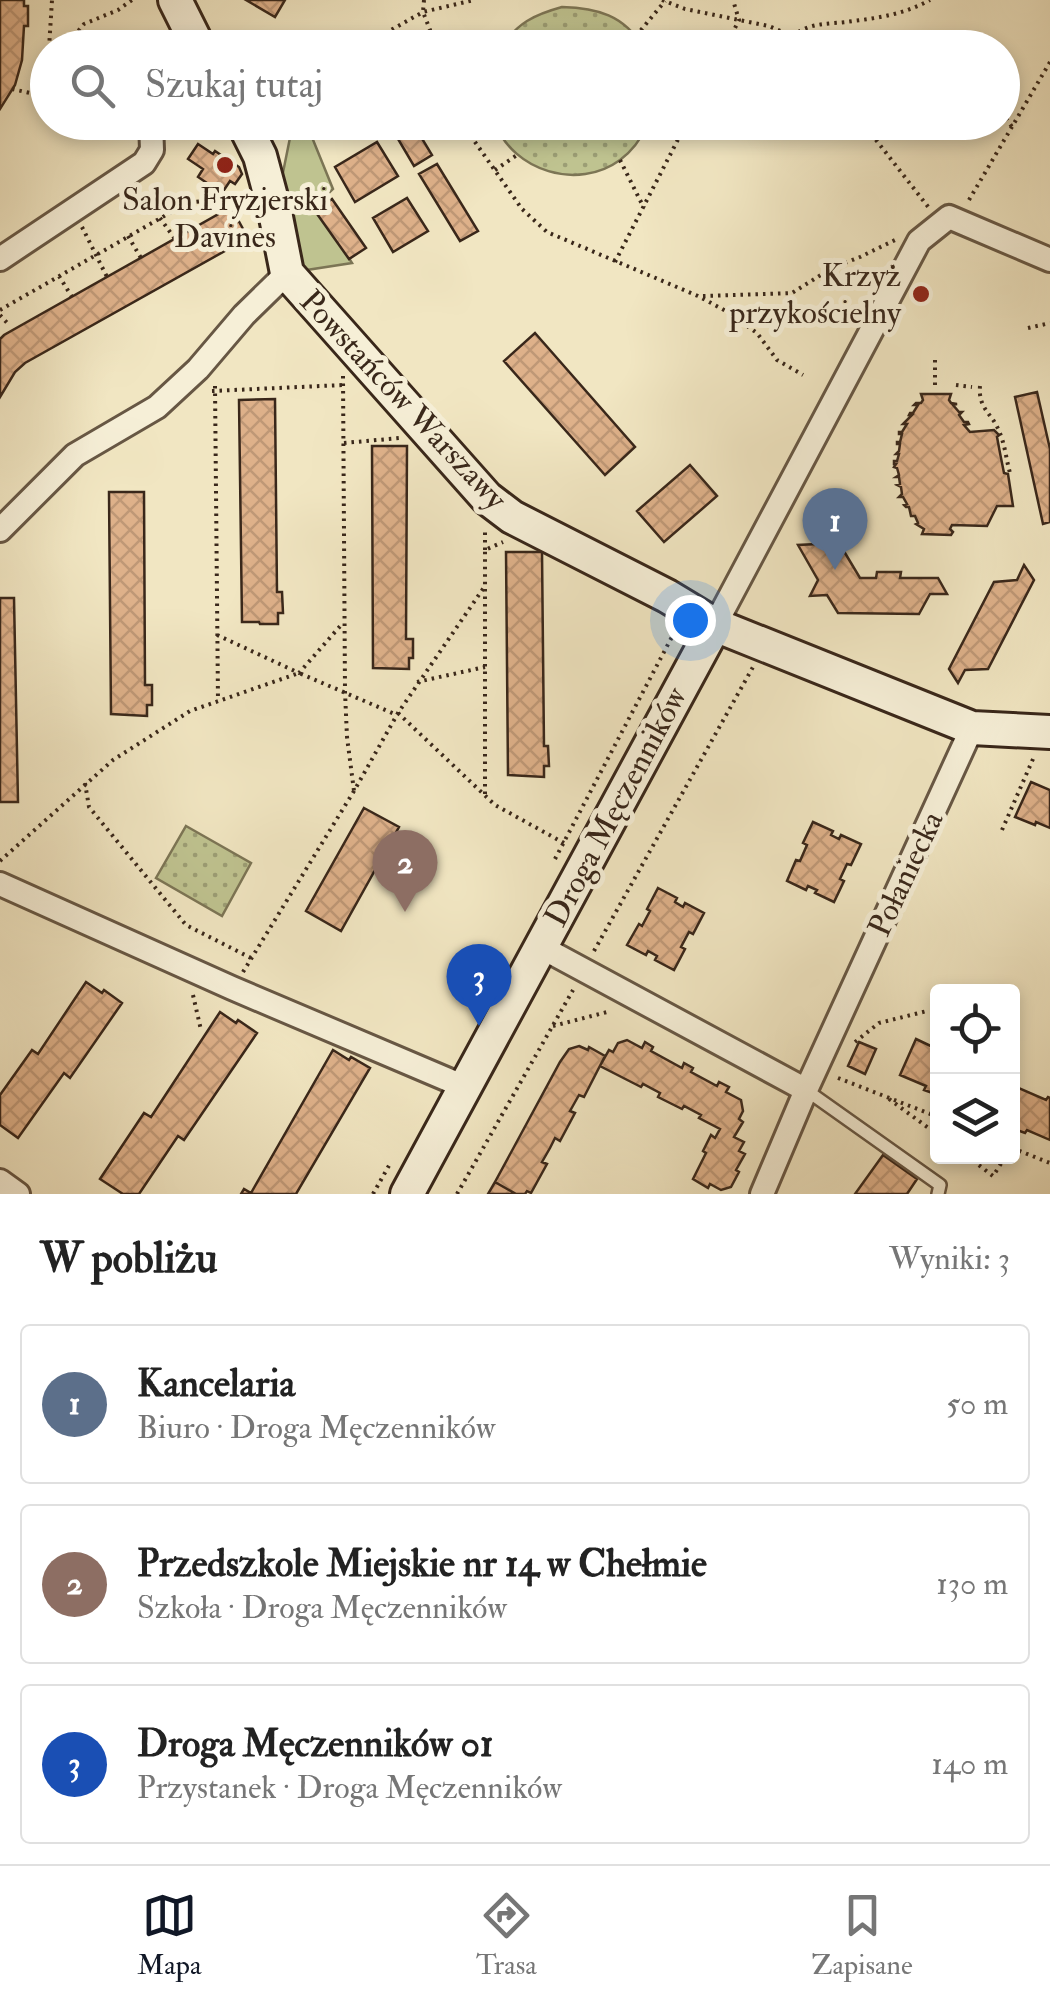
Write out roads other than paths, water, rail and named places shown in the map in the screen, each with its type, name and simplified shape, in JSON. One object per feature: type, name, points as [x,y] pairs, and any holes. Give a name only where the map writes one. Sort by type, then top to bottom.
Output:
[{"type":"street","points":[[175,0],[190,30]]},
{"type":"street","points":[[0,259],[144,163],[152,150],[152,140]]},
{"type":"street","name":"Powstańców Warszawy","points":[[252,140],[275,212],[287,273],[487,498],[512,518],[668,596],[715,625],[972,728]]},
{"type":"street","name":"Droga Męczenników","points":[[406,1194],[919,241],[949,220],[1050,260]]},
{"type":"street","points":[[0,530],[75,455],[157,407],[198,370],[244,315],[287,273]]},
{"type":"street","points":[[972,728],[1044,739]]},
{"type":"street","name":"Połaniecka","points":[[762,1194],[972,728]]},
{"type":"street","points":[[0,884],[465,1087]]},
{"type":"street","points":[[540,947],[806,1090]]},
{"type":"street","points":[[0,1181],[18,1194]]},
{"type":"lane","points":[[806,1090],[940,1185],[938,1194]]},
{"type":"place","name":"Salon Fryzjerski Davines","points":[[225,165]]},
{"type":"place","name":"Krzyż przykościelny","points":[[921,294]]},
{"type":"place","name":"Kancelaria","points":[[835,570]]},
{"type":"place","name":"Przedszkole Miejskie nr 14 w Chełmie","points":[[405,912]]},
{"type":"place","name":"Droga Męczenników 01","points":[[479,1026]]}]
